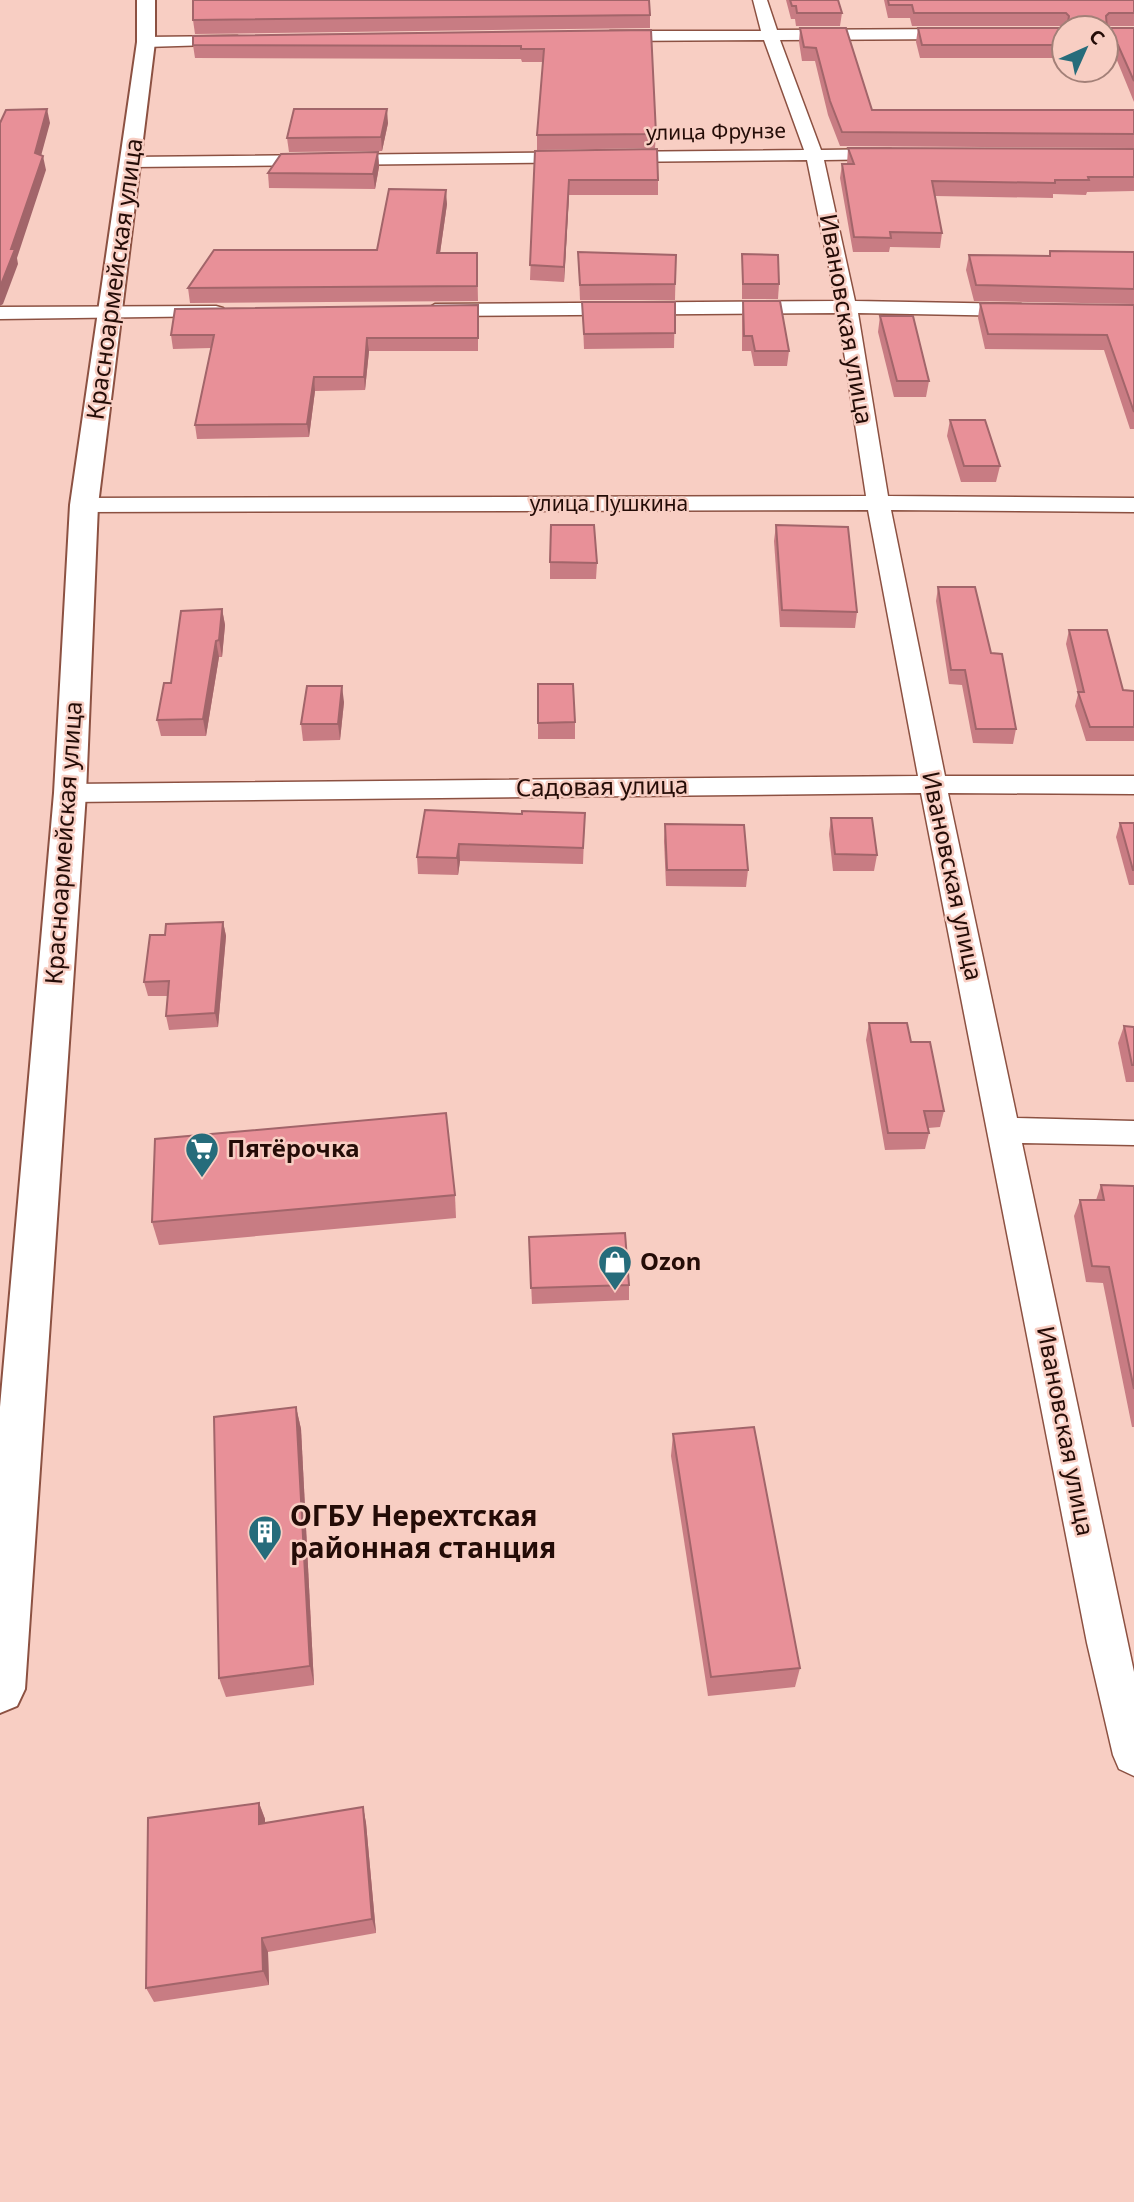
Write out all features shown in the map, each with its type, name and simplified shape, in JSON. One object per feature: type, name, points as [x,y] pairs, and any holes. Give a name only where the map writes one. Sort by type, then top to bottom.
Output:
[{"type":"street","name":"Красноармейская улица","points":[[0,1689],[16,1289],[70,793],[83,505],[112,313],[146,42],[146,0]]},
{"type":"street","name":"Ивановская улица","points":[[760,0],[814,153],[847,307],[878,503],[933,784],[1004,1130],[1121,1643],[1134,1755]]},
{"type":"street","points":[[589,37],[970,34]]},
{"type":"street","points":[[146,42],[257,41]]},
{"type":"street","name":"улица Фрунзе","points":[[131,162],[912,154]]},
{"type":"street","points":[[417,310],[847,307],[1038,310]]},
{"type":"street","points":[[0,313],[236,312]]},
{"type":"street","name":"улица Пушкина","points":[[83,505],[1134,505]]},
{"type":"street","name":"Садовая улица","points":[[70,793],[933,784],[1134,785]]},
{"type":"street","points":[[1004,1130],[1134,1133]]},
{"type":"building","points":[[193,0],[649,0],[650,15],[193,20]]},
{"type":"building","points":[[790,0],[838,0],[842,13],[797,13],[796,6],[792,6]]},
{"type":"building","points":[[888,0],[1134,0],[1134,13],[914,13],[912,5],[889,5]]},
{"type":"building","points":[[800,28],[846,28],[872,110],[1134,110],[1134,134],[842,132],[830,101],[816,48],[804,47]]},
{"type":"building","points":[[918,28],[1050,28],[1050,45],[922,45]]},
{"type":"building","points":[[1120,28],[1134,28],[1134,81],[1120,50]]},
{"type":"building","points":[[651,30],[656,134],[537,135],[544,49],[521,49],[521,46],[193,45],[193,36]]},
{"type":"building","points":[[47,109],[35,153],[43,156],[11,249],[15,249],[0,287],[0,123],[6,110]]},
{"type":"building","points":[[294,109],[387,109],[381,137],[287,138]]},
{"type":"building","points":[[848,148],[1134,149],[1134,177],[1088,177],[1089,180],[1055,180],[1055,183],[932,181],[942,233],[890,232],[891,238],[854,237],[842,164],[854,164]]},
{"type":"building","points":[[657,149],[658,180],[569,180],[564,267],[530,265],[535,151]]},
{"type":"building","points":[[378,152],[373,174],[268,173],[281,154]]},
{"type":"building","points":[[389,189],[446,190],[437,253],[477,253],[477,286],[188,288],[214,250],[377,250]]},
{"type":"building","points":[[1050,251],[1134,252],[1134,289],[976,285],[969,255],[1050,256]]},
{"type":"building","points":[[578,252],[676,255],[675,284],[580,285]]},
{"type":"building","points":[[742,254],[778,255],[779,284],[743,284]]},
{"type":"building","points":[[743,301],[780,301],[789,351],[755,351],[752,336],[744,336]]},
{"type":"building","points":[[582,302],[675,302],[675,333],[584,334]]},
{"type":"building","points":[[980,303],[1134,305],[1134,412],[1107,335],[988,334]]},
{"type":"building","points":[[478,305],[478,338],[367,338],[364,377],[314,377],[307,424],[195,425],[214,335],[171,335],[175,309]]},
{"type":"building","points":[[880,316],[913,316],[929,381],[897,381]]},
{"type":"building","points":[[950,420],[985,420],[1000,466],[964,466]]},
{"type":"building","points":[[551,525],[594,525],[597,563],[550,562]]},
{"type":"building","points":[[776,525],[848,527],[857,612],[782,610]]},
{"type":"building","points":[[938,587],[975,587],[991,653],[1002,654],[1016,729],[976,729],[965,670],[951,670]]},
{"type":"building","points":[[222,609],[219,640],[216,641],[203,719],[157,720],[164,683],[171,683],[181,611]]},
{"type":"building","points":[[1069,630],[1107,630],[1123,690],[1134,691],[1134,727],[1090,727],[1078,692],[1084,692]]},
{"type":"building","points":[[538,684],[573,684],[575,722],[538,723]]},
{"type":"building","points":[[307,686],[342,686],[338,724],[301,724]]},
{"type":"building","points":[[425,810],[522,814],[522,811],[585,813],[583,848],[459,844],[457,858],[417,857]]},
{"type":"building","points":[[831,818],[872,818],[877,855],[835,854]]},
{"type":"building","points":[[1120,823],[1134,823],[1134,870],[1133,870]]},
{"type":"building","points":[[665,824],[744,825],[748,870],[667,870]]},
{"type":"building","points":[[223,922],[215,1013],[166,1016],[169,981],[144,982],[150,935],[165,935],[166,924]]},
{"type":"building","points":[[869,1023],[907,1023],[911,1042],[930,1042],[944,1111],[924,1111],[929,1133],[888,1133]]},
{"type":"building","points":[[1124,1026],[1134,1027],[1134,1065],[1132,1065]]},
{"type":"building","points":[[446,1113],[455,1195],[152,1222],[155,1139]]},
{"type":"building","points":[[1101,1185],[1134,1186],[1134,1389],[1109,1267],[1092,1266],[1080,1200],[1104,1200]]},
{"type":"building","points":[[625,1233],[629,1285],[531,1288],[529,1237]]},
{"type":"building","name":"ОГБУ Нерехтская районная станция","points":[[296,1407],[310,1666],[219,1678],[214,1417]]},
{"type":"building","points":[[754,1427],[800,1668],[711,1677],[673,1434]]},
{"type":"building","points":[[259,1803],[259,1824],[363,1807],[372,1919],[262,1938],[263,1971],[146,1988],[148,1818]]},
{"type":"place","name":"Пятёрочка","points":[[202,1179]]},
{"type":"place","name":"Ozon","points":[[615,1292]]},
{"type":"place","name":"ОГБУ Нерехтская районная станция","points":[[265,1562]]}]
